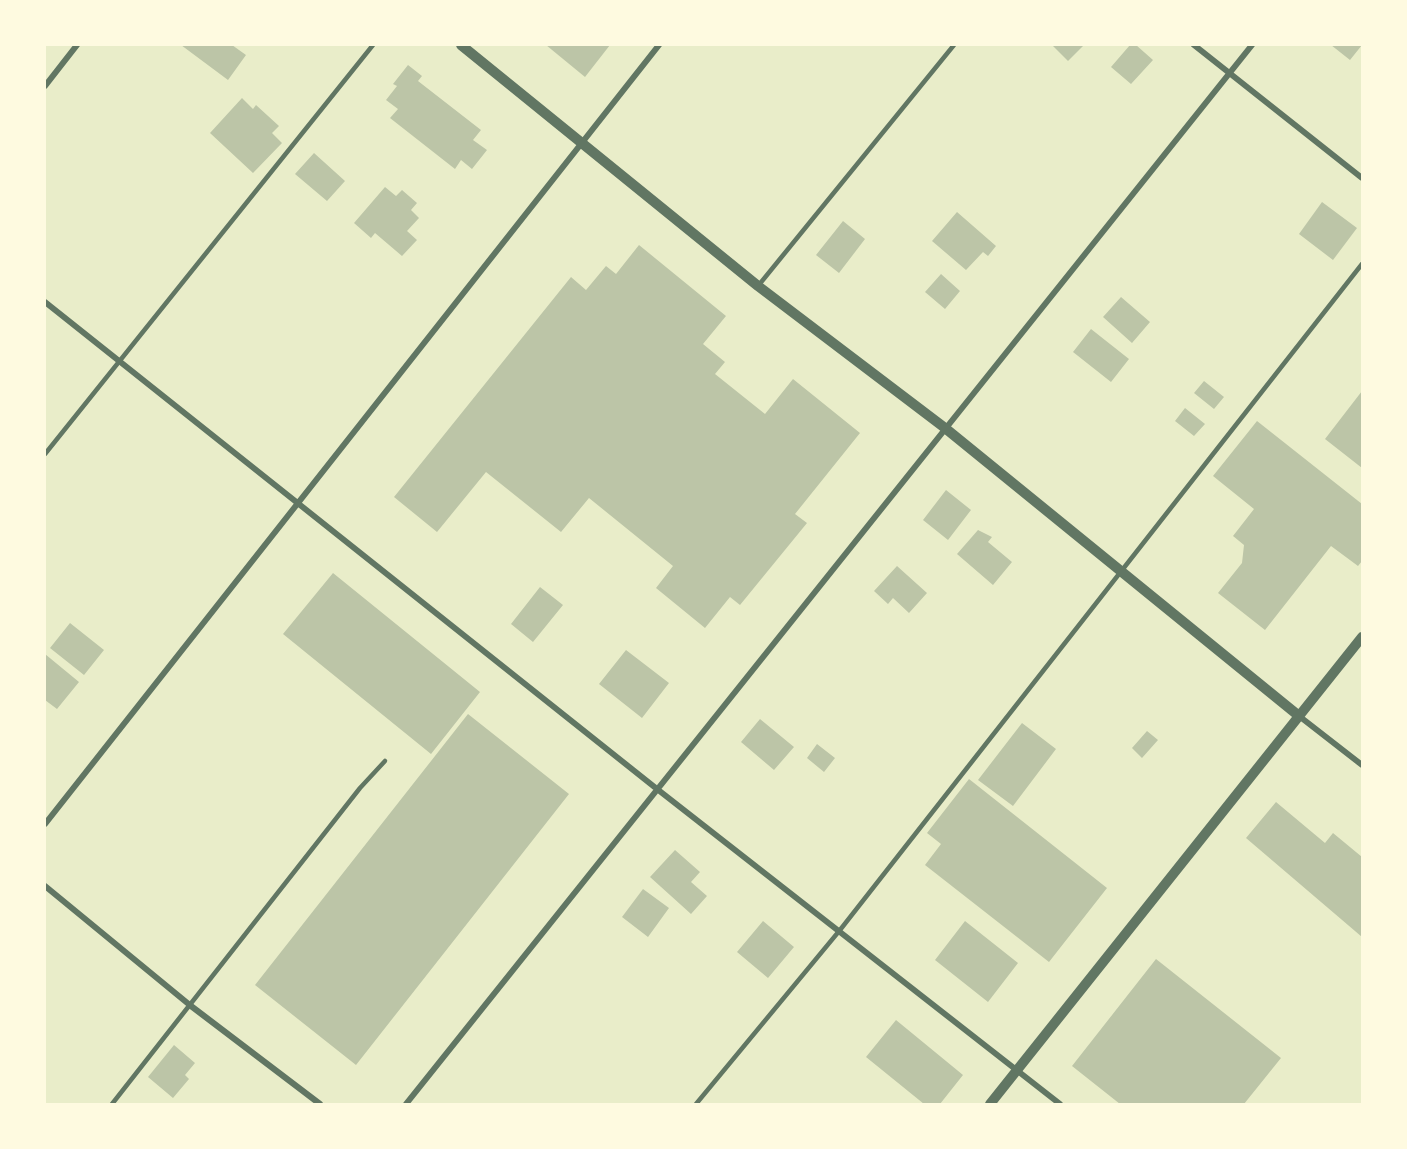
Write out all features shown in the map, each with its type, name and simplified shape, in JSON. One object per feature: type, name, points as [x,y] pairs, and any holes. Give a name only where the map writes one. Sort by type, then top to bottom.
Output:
[{"type":"street","points":[[45,86],[77,45]]},
{"type":"street","points":[[461,45],[758,286],[945,428],[1362,765]]},
{"type":"street","points":[[45,824],[299,505],[659,45]]},
{"type":"street","points":[[1194,45],[1362,178]]},
{"type":"street","points":[[406,1104],[1252,45]]},
{"type":"street","points":[[45,302],[657,789],[1060,1104]]},
{"type":"street","points":[[990,1104],[1362,637]]},
{"type":"street","points":[[45,886],[191,1006],[320,1104]]},
{"type":"lane","points":[[45,454],[374,45]]},
{"type":"lane","points":[[758,286],[954,45]]},
{"type":"lane","points":[[696,1104],[840,930],[1362,264]]},
{"type":"lane","points":[[112,1104],[360,789],[385,761]]},
{"type":"building","points":[[181,45],[232,45],[246,55],[228,80]]},
{"type":"building","points":[[546,45],[610,45],[585,77]]},
{"type":"building","points":[[1052,45],[1084,45],[1068,61]]},
{"type":"building","points":[[1130,45],[1136,45],[1153,60],[1131,84],[1111,67]]},
{"type":"building","points":[[1331,45],[1362,45],[1350,60]]},
{"type":"building","points":[[408,65],[422,76],[418,81],[481,130],[473,140],[487,150],[472,169],[461,160],[455,169],[390,118],[398,109],[386,100],[397,86],[393,84]]},
{"type":"building","points":[[242,98],[253,109],[256,105],[279,126],[272,133],[282,143],[253,173],[210,133]]},
{"type":"building","points":[[314,153],[345,181],[327,201],[295,174]]},
{"type":"building","points":[[385,187],[396,196],[402,190],[417,203],[411,210],[419,218],[407,231],[417,240],[402,256],[375,233],[371,238],[354,223]]},
{"type":"building","points":[[1322,202],[1357,228],[1333,260],[1299,234]]},
{"type":"building","points":[[957,212],[996,246],[988,256],[983,252],[966,270],[932,241]]},
{"type":"building","points":[[843,221],[865,239],[839,273],[816,255]]},
{"type":"building","points":[[639,245],[726,316],[703,344],[725,362],[715,374],[765,414],[793,379],[860,433],[795,514],[807,523],[740,605],[730,597],[705,628],[656,588],[673,566],[589,498],[561,532],[486,472],[437,532],[394,497],[571,277],[586,290],[606,266],[616,274]]},
{"type":"building","points":[[941,274],[960,291],[945,309],[925,292]]},
{"type":"building","points":[[1121,297],[1150,322],[1132,343],[1103,317]]},
{"type":"building","points":[[1091,329],[1129,359],[1111,382],[1073,352]]},
{"type":"building","points":[[1204,381],[1224,397],[1214,409],[1194,393]]},
{"type":"building","points":[[1362,391],[1362,468],[1325,439]]},
{"type":"building","points":[[1185,408],[1205,424],[1194,436],[1175,421]]},
{"type":"building","points":[[1257,421],[1362,504],[1362,561],[1358,566],[1331,546],[1265,630],[1218,593],[1242,563],[1244,545],[1233,536],[1254,509],[1213,476]]},
{"type":"building","points":[[946,490],[971,510],[948,540],[923,520]]},
{"type":"building","points":[[978,530],[992,537],[988,542],[1012,562],[993,585],[957,554]]},
{"type":"building","points":[[897,566],[927,593],[909,613],[893,598],[888,604],[874,591]]},
{"type":"building","points":[[333,573],[480,692],[431,754],[283,634]]},
{"type":"building","points":[[540,587],[563,605],[533,642],[511,624]]},
{"type":"building","points":[[70,623],[104,650],[84,675],[50,648]]},
{"type":"building","points":[[626,650],[669,683],[642,718],[599,684]]},
{"type":"building","points":[[45,654],[79,682],[57,709],[45,700]]},
{"type":"building","points":[[468,714],[569,794],[356,1065],[255,985]]},
{"type":"building","points":[[760,719],[794,747],[774,770],[741,742]]},
{"type":"building","points":[[1022,723],[1056,749],[1013,806],[978,780]]},
{"type":"building","points":[[1147,731],[1158,740],[1142,758],[1132,748]]},
{"type":"building","points":[[817,744],[835,758],[824,772],[807,758]]},
{"type":"building","points":[[969,779],[1107,888],[1049,962],[925,865],[941,844],[927,833]]},
{"type":"building","points":[[1276,802],[1325,843],[1333,833],[1362,857],[1362,937],[1246,838]]},
{"type":"building","points":[[675,850],[700,872],[691,882],[707,896],[691,914],[650,877]]},
{"type":"building","points":[[643,889],[669,908],[648,937],[622,917]]},
{"type":"building","points":[[763,921],[794,947],[768,978],[737,952]]},
{"type":"building","points":[[965,921],[1018,963],[988,1002],[935,960]]},
{"type":"building","points":[[1156,959],[1281,1058],[1244,1104],[1120,1104],[1072,1066]]},
{"type":"building","points":[[896,1020],[963,1075],[940,1104],[924,1104],[866,1057]]},
{"type":"building","points":[[174,1045],[195,1063],[185,1075],[189,1079],[173,1098],[148,1077]]}]
